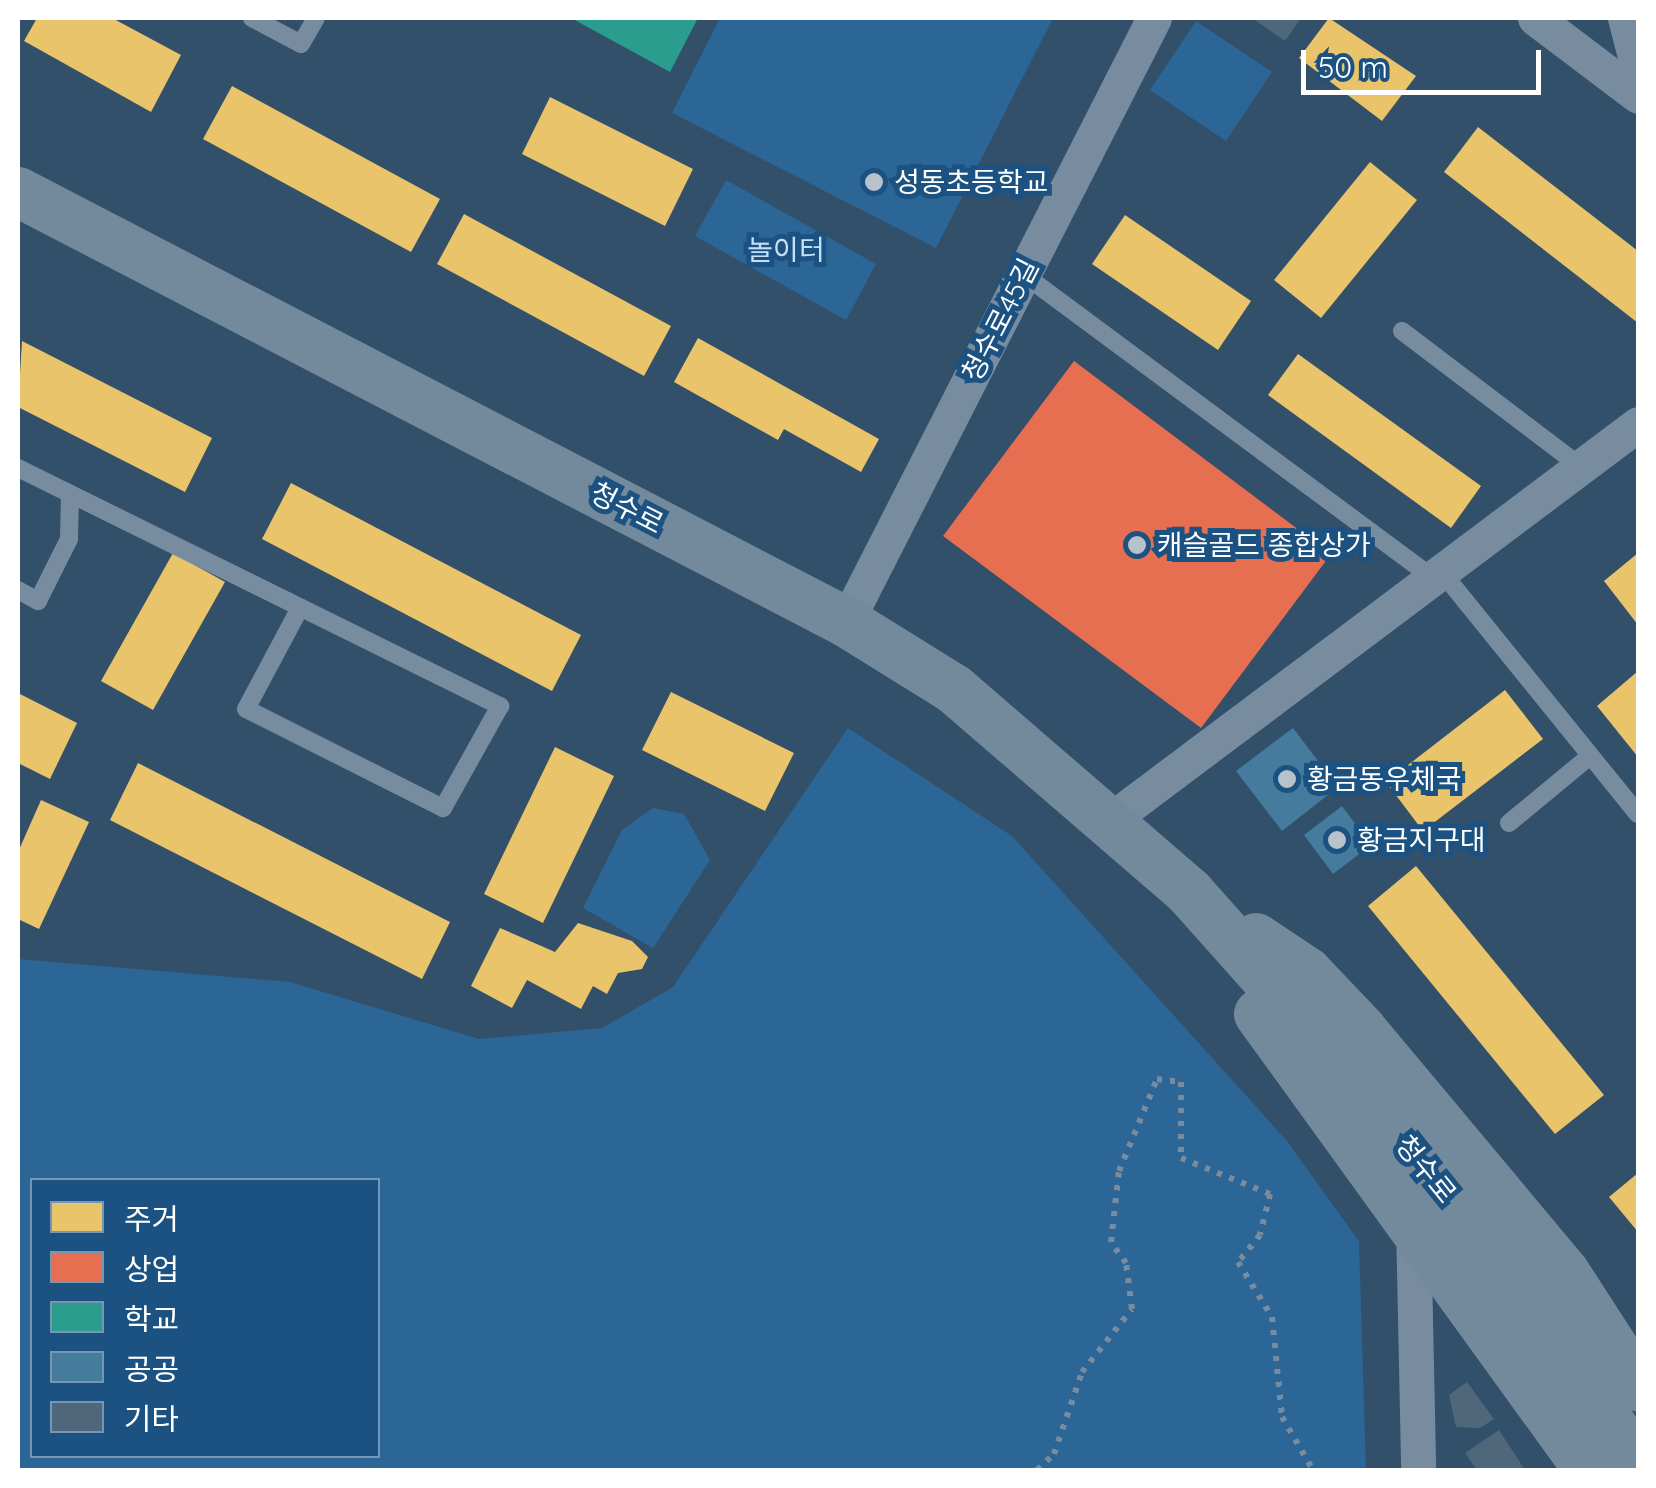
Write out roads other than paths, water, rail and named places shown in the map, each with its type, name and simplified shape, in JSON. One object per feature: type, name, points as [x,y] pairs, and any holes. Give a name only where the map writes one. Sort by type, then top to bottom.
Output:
[{"type":"main road","name":"청수로","points":[[18,192],[846,622],[954,688],[1190,893],[1338,1059],[1458,1209],[1638,1463]]},
{"type":"main road","name":"청수로","points":[[1190,893],[1260,1015],[1413,1221],[1589,1470]]},
{"type":"main road","name":"청수로","points":[[1190,893],[1307,972],[1361,1029],[1565,1273],[1638,1386]]},
{"type":"street","name":"청수로45길","points":[[846,622],[1154,18]]},
{"type":"street","points":[[1534,18],[1638,96]]},
{"type":"street","points":[[1625,18],[1638,68]]},
{"type":"street","points":[[1109,820],[1638,424]]},
{"type":"street","points":[[1413,1221],[1418,1470]]},
{"type":"lane","points":[[252,18],[301,44],[316,18]]},
{"type":"lane","points":[[1024,274],[1437,575],[1638,814]]},
{"type":"lane","points":[[1402,331],[1581,467]]},
{"type":"lane","points":[[18,468],[500,706],[443,808],[246,709],[300,608]]},
{"type":"lane","points":[[18,590],[38,601],[69,539],[70,494]]},
{"type":"lane","points":[[1509,823],[1590,756]]},
{"type":"place","name":"성동초등학교","points":[[874,182]]},
{"type":"place","name":"캐슬골드 종합상가","points":[[1137,545]]},
{"type":"place","name":"황금동우체국","points":[[1287,779]]},
{"type":"place","name":"황금지구대","points":[[1337,840]]},
{"type":"park label","name":"놀이터","points":[[786,250]]}]
